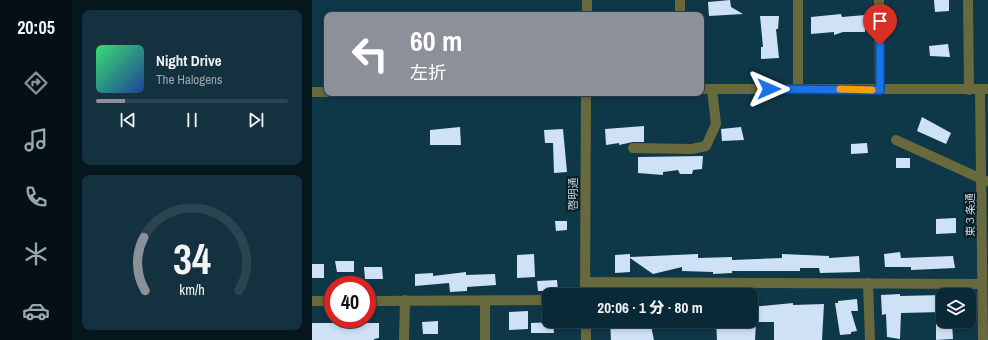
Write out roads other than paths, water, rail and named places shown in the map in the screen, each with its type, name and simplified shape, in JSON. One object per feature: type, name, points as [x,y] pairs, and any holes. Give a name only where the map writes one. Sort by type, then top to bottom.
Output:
[{"type":"street","points":[[587,0],[587,12]]},
{"type":"street","points":[[680,0],[680,12]]},
{"type":"street","points":[[798,0],[798,89]]},
{"type":"street","points":[[879,0],[880,90]]},
{"type":"street","points":[[968,0],[969,90]]},
{"type":"street","points":[[704,89],[984,89]]},
{"type":"street","points":[[633,148],[692,149],[706,146],[716,124],[712,89]]},
{"type":"street","name":"東３条通","points":[[983,340],[982,284],[985,180],[984,89]]},
{"type":"street","points":[[312,92],[324,92]]},
{"type":"street","name":"啓明通","points":[[585,288],[586,96]]},
{"type":"street","points":[[896,140],[985,180]]},
{"type":"street","points":[[585,282],[982,284]]},
{"type":"street","points":[[868,283],[870,340]]},
{"type":"street","points":[[404,340],[405,300]]},
{"type":"street","points":[[376,301],[542,300]]},
{"type":"street","points":[[312,301],[324,301]]},
{"type":"street","points":[[485,301],[486,340]]},
{"type":"street","points":[[586,328],[586,340]]}]
